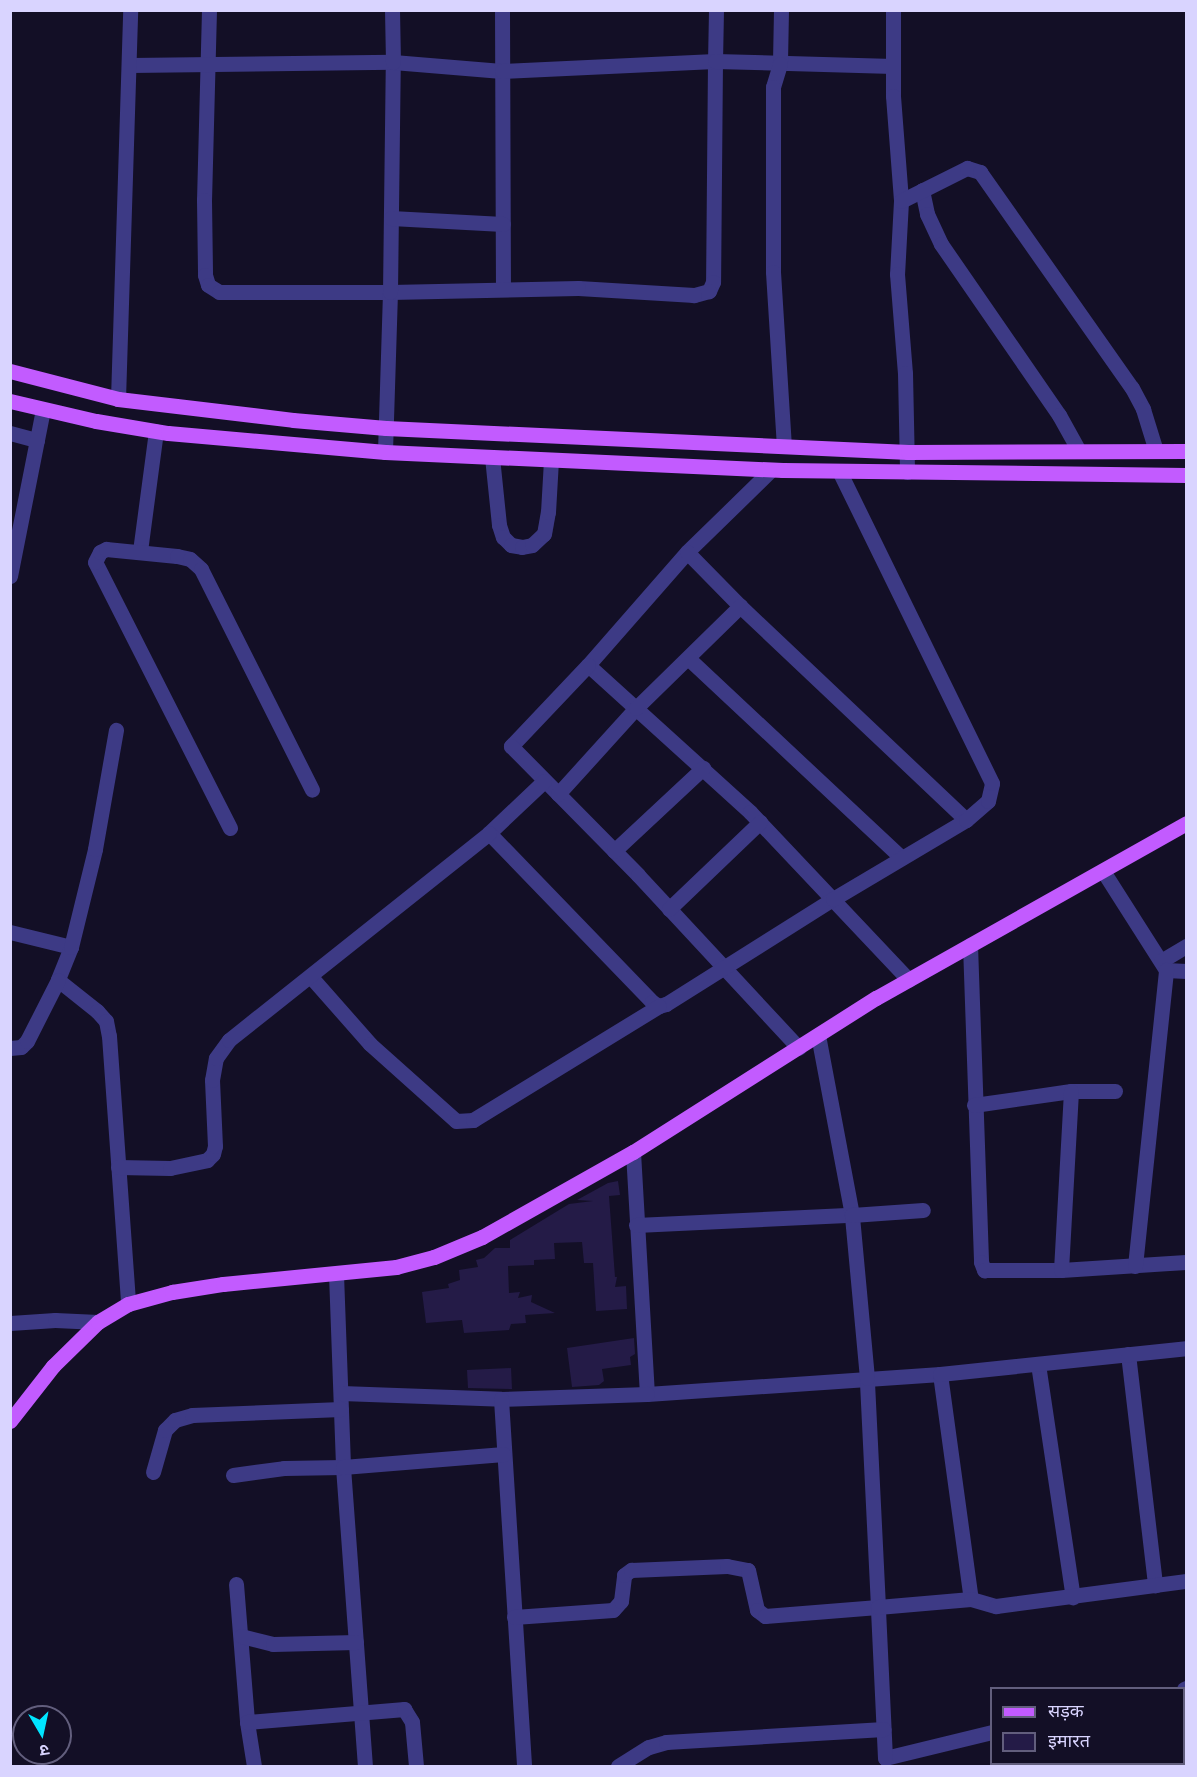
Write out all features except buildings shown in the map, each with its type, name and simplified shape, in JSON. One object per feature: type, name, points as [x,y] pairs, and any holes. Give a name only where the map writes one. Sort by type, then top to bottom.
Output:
[{"type":"main road","points":[[10,371],[118,399],[293,420],[386,428],[908,452],[1186,452]]},
{"type":"main road","points":[[10,401],[156,431],[291,446],[385,452],[771,470],[1186,475]]},
{"type":"main road","points":[[10,1421],[54,1366],[98,1322],[128,1304],[172,1292],[224,1284],[396,1267],[434,1257],[482,1237],[633,1152],[909,980],[1186,823]]},
{"type":"street","points":[[118,399],[130,10]]},
{"type":"street","points":[[209,10],[204,200],[205,275],[208,285],[219,292],[390,292],[578,288],[694,295],[710,291],[713,282],[716,10]]},
{"type":"street","points":[[385,452],[390,292],[392,10]]},
{"type":"street","points":[[502,10],[503,289]]},
{"type":"street","points":[[781,10],[780,64],[773,87],[773,272],[784,446]]},
{"type":"street","points":[[893,10],[893,66],[902,201],[897,274],[908,452],[907,472]]},
{"type":"street","points":[[130,65],[393,62],[502,71],[715,61],[893,66]]},
{"type":"street","points":[[902,201],[967,168],[980,171],[1132,388],[1143,409],[1156,451]]},
{"type":"street","points":[[922,190],[927,214],[941,244],[1059,415],[1079,451]]},
{"type":"street","points":[[391,218],[503,224]]},
{"type":"street","points":[[10,576],[43,409]]},
{"type":"street","points":[[140,551],[156,431]]},
{"type":"street","points":[[10,433],[37,440]]},
{"type":"street","points":[[492,457],[499,525],[503,537],[511,545],[522,547],[532,545],[544,534],[548,512],[551,460]]},
{"type":"street","points":[[771,470],[687,552],[588,665],[511,746],[725,966],[800,1048]]},
{"type":"street","points":[[311,977],[370,1044],[456,1121],[473,1120],[659,1006],[666,1004],[832,899],[966,820],[988,801],[992,783],[839,471]]},
{"type":"street","points":[[230,828],[95,562],[96,556],[106,549],[140,551],[190,559],[201,569],[312,790]]},
{"type":"street","points":[[687,552],[740,606],[966,820]]},
{"type":"street","points":[[558,794],[636,708],[740,606]]},
{"type":"street","points":[[689,658],[902,858]]},
{"type":"street","points":[[588,665],[760,822],[909,980]]},
{"type":"street","points":[[10,1048],[21,1047],[27,1041],[58,980],[71,947],[95,849],[117,730]]},
{"type":"street","points":[[614,851],[703,768]]},
{"type":"street","points":[[118,1167],[170,1168],[196,1164],[213,1154],[212,1080],[216,1058],[229,1040],[489,833],[544,781]]},
{"type":"street","points":[[669,909],[760,822]]},
{"type":"street","points":[[489,833],[652,1002],[659,1006]]},
{"type":"street","points":[[1103,871],[1164,966],[1135,1266]]},
{"type":"street","points":[[10,932],[71,947]]},
{"type":"street","points":[[970,945],[974,1105],[981,1262],[984,1270],[1061,1270],[1186,1262]]},
{"type":"street","points":[[1164,966],[1186,946]]},
{"type":"street","points":[[1164,966],[1186,971]]},
{"type":"street","points":[[58,980],[106,1021],[128,1304]]},
{"type":"street","points":[[818,1035],[852,1215],[867,1378],[886,1762],[990,1733]]},
{"type":"street","points":[[974,1105],[1071,1091],[1115,1091]]},
{"type":"street","points":[[1061,1270],[1071,1091]]},
{"type":"street","points":[[633,1152],[647,1394]]},
{"type":"street","points":[[636,1225],[923,1210]]},
{"type":"street","points":[[336,1274],[343,1467],[365,1767]]},
{"type":"street","points":[[10,1323],[56,1320],[98,1322]]},
{"type":"street","points":[[340,1393],[501,1399],[647,1394],[940,1374],[1186,1348]]},
{"type":"street","points":[[1128,1354],[1155,1585]]},
{"type":"street","points":[[1038,1364],[1073,1597]]},
{"type":"street","points":[[940,1374],[971,1599]]},
{"type":"street","points":[[501,1399],[524,1767]]},
{"type":"street","points":[[153,1473],[163,1436],[175,1420],[192,1415],[341,1409]]},
{"type":"street","points":[[232,1475],[284,1468],[343,1467],[503,1454]]},
{"type":"street","points":[[514,1617],[613,1610],[621,1601],[624,1575],[631,1570],[727,1566],[748,1570],[757,1610],[765,1616],[971,1599],[996,1606],[1186,1581]]},
{"type":"street","points":[[236,1584],[247,1722],[254,1767]]},
{"type":"street","points":[[240,1636],[273,1644],[356,1642]]},
{"type":"street","points":[[247,1722],[394,1708],[404,1709],[409,1713],[412,1722],[416,1767]]},
{"type":"street","points":[[618,1767],[648,1747],[666,1742],[884,1729]]}]
